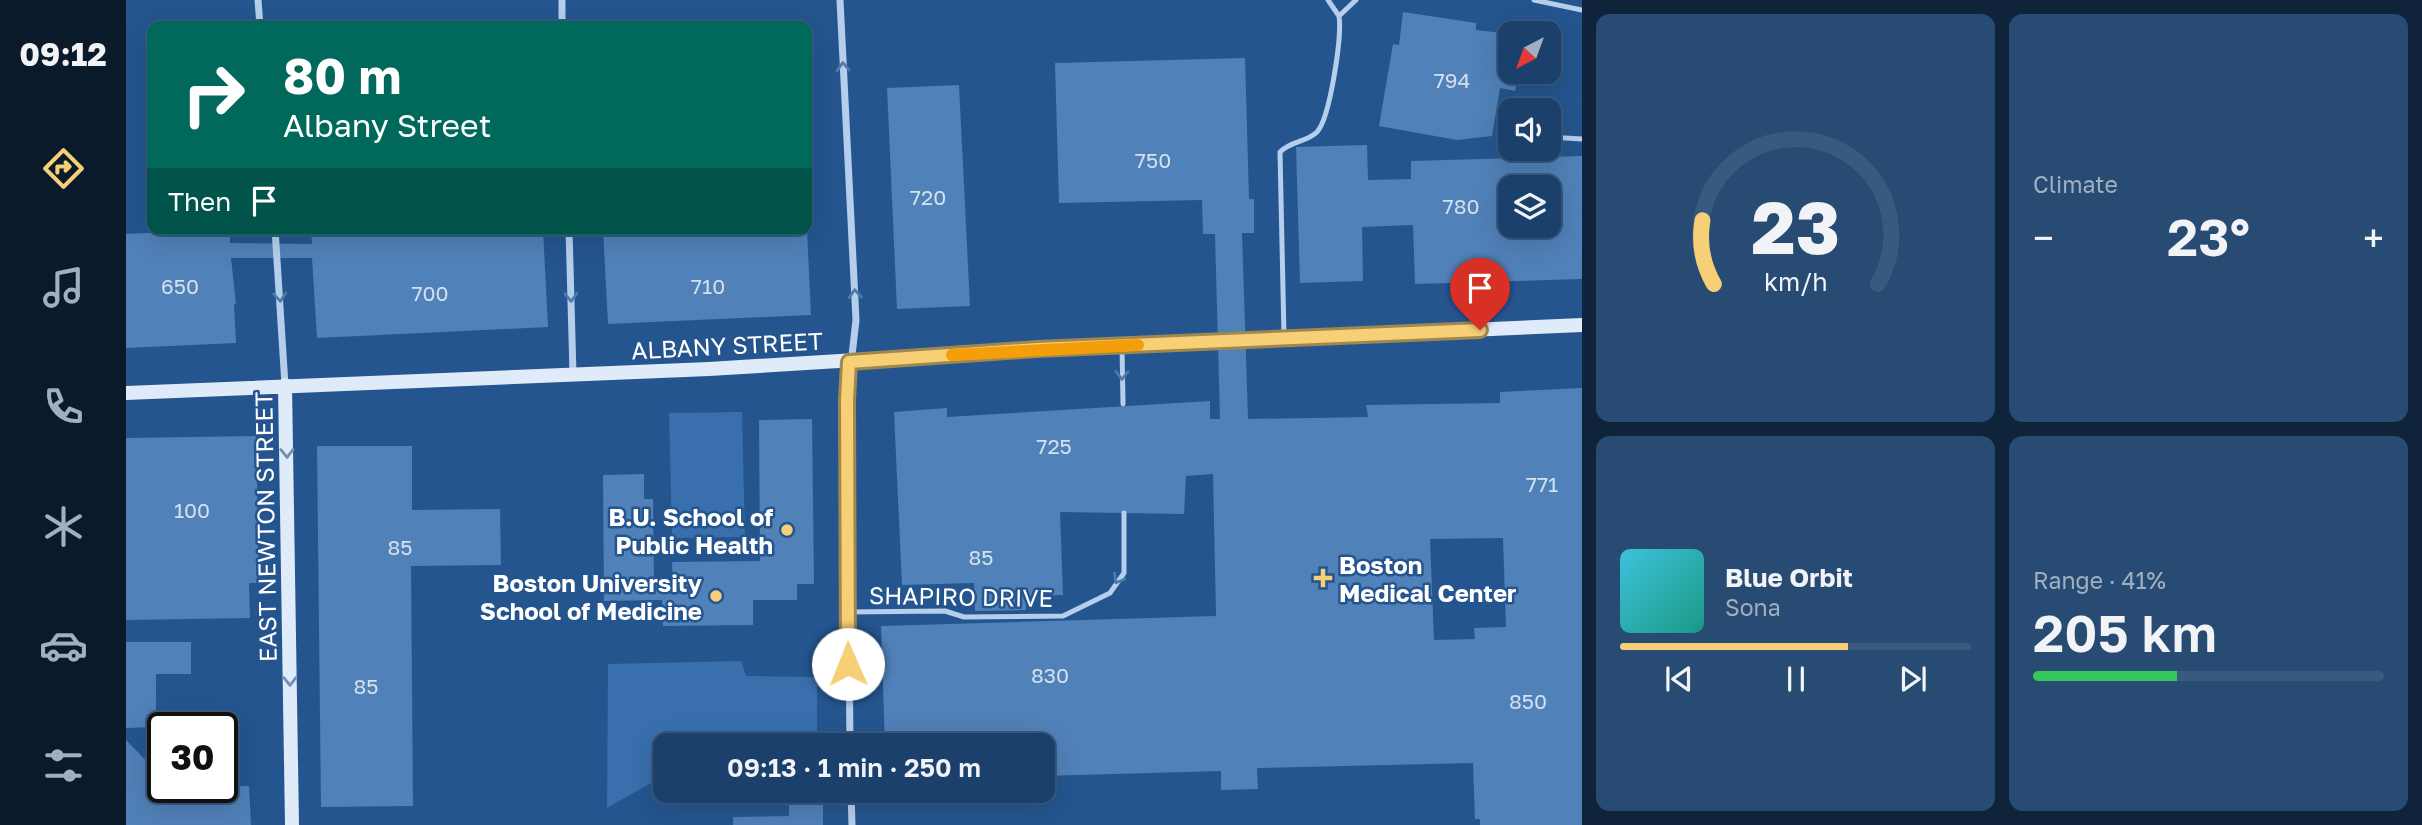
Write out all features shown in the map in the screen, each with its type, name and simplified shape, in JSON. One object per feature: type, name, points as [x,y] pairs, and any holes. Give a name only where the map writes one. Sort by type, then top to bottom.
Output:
[{"type":"main road","name":"ALBANY STREET","points":[[126,393],[849,362],[1122,345],[1582,325]]},
{"type":"main road","name":"EAST NEWTON STREET","points":[[285,385],[292,825]]},
{"type":"street","points":[[258,0],[260,21]]},
{"type":"street","points":[[562,0],[562,21]]},
{"type":"street","points":[[840,0],[856,320],[849,362],[847,400],[850,733]]},
{"type":"street","name":"EAST NEWTON STREET","points":[[275,235],[285,385]]},
{"type":"street","points":[[569,235],[573,374]]},
{"type":"street","points":[[851,803],[852,825]]},
{"type":"lane","points":[[1284,339],[1280,152],[1289,143],[1310,138],[1319,129],[1326,115],[1341,33],[1339,16],[1328,0]]},
{"type":"lane","points":[[1339,16],[1356,0]]},
{"type":"lane","points":[[1534,0],[1582,10]]},
{"type":"lane","points":[[1561,138],[1582,139]]},
{"type":"lane","points":[[1122,345],[1123,404]]},
{"type":"lane","name":"SHAPIRO DRIVE","points":[[848,612],[945,611],[964,617],[1063,616],[1110,593],[1124,573],[1124,513]]},
{"type":"shaded area","points":[[742,412],[745,537],[672,538],[669,413]]},
{"type":"shaded area","points":[[741,661],[746,676],[817,677],[817,733],[653,733],[653,782],[607,808],[608,664]]},
{"type":"building","points":[[1403,12],[1476,23],[1476,30],[1498,33],[1498,84],[1516,84],[1515,91],[1500,88],[1492,136],[1457,140],[1379,126],[1393,44],[1399,45]]},
{"type":"building","points":[[1245,58],[1249,199],[1254,199],[1254,233],[1242,233],[1248,419],[1368,417],[1366,405],[1500,403],[1500,392],[1582,388],[1582,825],[1480,825],[1480,819],[1475,819],[1473,763],[1257,768],[1258,789],[1221,790],[1221,771],[1055,776],[1055,733],[885,733],[881,626],[1216,616],[1213,474],[1186,476],[1184,514],[1060,512],[1063,595],[1026,596],[1026,610],[975,611],[974,583],[902,585],[894,412],[947,408],[947,417],[1210,401],[1210,419],[1220,419],[1215,234],[1203,234],[1202,200],[1059,203],[1055,63]],"holes":[[[1503,538],[1506,627],[1474,628],[1475,639],[1434,640],[1430,539]]]},
{"type":"building","points":[[959,85],[970,306],[897,309],[887,88]]},
{"type":"building","points":[[1367,145],[1368,180],[1411,179],[1411,161],[1498,158],[1498,161],[1561,161],[1561,157],[1582,156],[1582,279],[1415,284],[1413,225],[1362,227],[1363,281],[1300,283],[1296,147]]},
{"type":"building","points":[[126,234],[230,235],[230,243],[312,244],[311,235],[543,235],[548,327],[317,338],[312,258],[231,258],[236,304],[236,343],[126,348]]},
{"type":"building","points":[[603,235],[807,235],[811,315],[608,324]]},
{"type":"building","name":"B.U. School of Public Health","points":[[812,419],[814,584],[797,584],[797,600],[753,600],[753,625],[663,626],[662,600],[604,601],[603,475],[644,474],[644,499],[653,499],[654,585],[673,586],[672,562],[760,561],[759,420]]},
{"type":"building","points":[[256,436],[259,583],[249,583],[250,618],[126,620],[126,438]]},
{"type":"building","points":[[317,446],[412,446],[412,510],[500,509],[501,565],[411,566],[413,806],[321,807]]},
{"type":"building","points":[[126,642],[191,642],[191,674],[156,674],[156,712],[147,712],[147,727],[126,728]]},
{"type":"building","points":[[126,740],[147,762],[147,803],[238,803],[238,786],[249,786],[251,825],[126,825]]},
{"type":"building","points":[[823,803],[823,825],[733,825],[733,817],[789,816],[789,804]]},
{"type":"slow traffic","points":[[952,355],[1138,345]]},
{"type":"place","name":"B.U. School of Public Health","points":[[787,530]]},
{"type":"place","name":"Boston Medical Center","points":[[1323,578]]},
{"type":"place","name":"Boston University School of Medicine","points":[[716,596]]},
{"type":"route","points":[[848,664],[849,362],[1037,349],[1480,330]]}]
